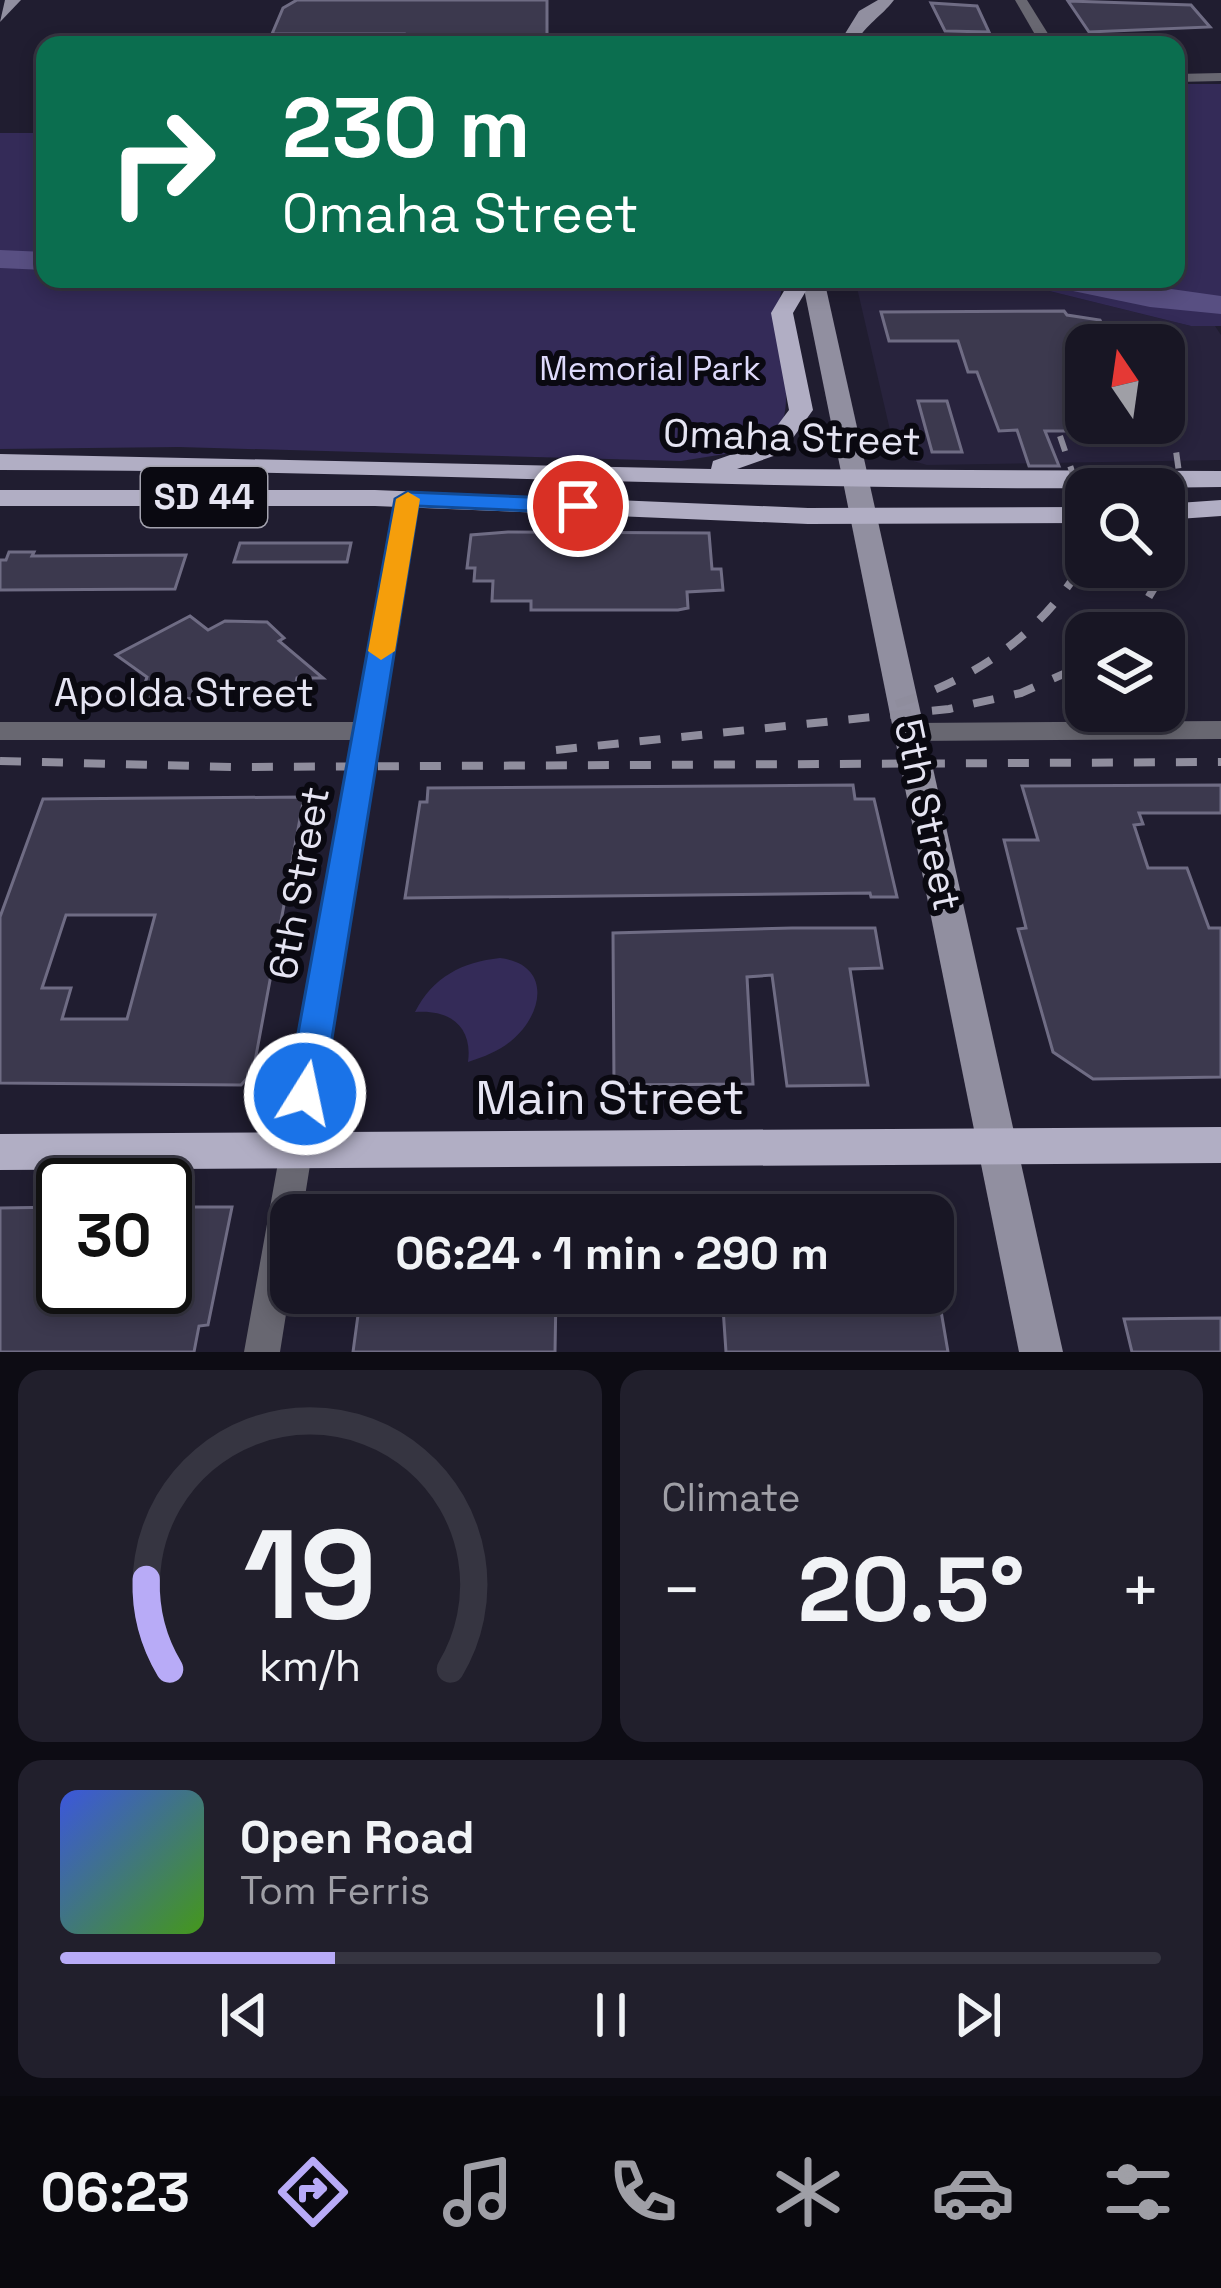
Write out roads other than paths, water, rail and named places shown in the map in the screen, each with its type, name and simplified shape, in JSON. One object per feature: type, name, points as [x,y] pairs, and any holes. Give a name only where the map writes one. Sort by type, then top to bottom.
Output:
[{"type":"main road","points":[[0,17],[13,0]]},
{"type":"main road","points":[[851,36],[864,7],[879,9],[886,0]]},
{"type":"main road","points":[[677,473],[752,458],[788,434],[801,410],[782,313],[797,288]]},
{"type":"main road","name":"5th Street","points":[[815,288],[1041,1352]]},
{"type":"main road","name":"Omaha Street","points":[[0,461],[267,460],[856,478],[1221,478]]},
{"type":"main road","name":"Omaha Street","points":[[0,497],[407,499],[866,517],[1065,515]]},
{"type":"main road","points":[[1185,511],[1221,508]]},
{"type":"main road","name":"Main Street","points":[[0,1152],[1221,1145]]},
{"type":"street","points":[[1021,0],[1043,36]]},
{"type":"street","points":[[1185,77],[1221,77]]},
{"type":"street","name":"6th Street","points":[[262,1352],[407,499]]},
{"type":"street","name":"Apolda Street","points":[[0,730],[368,730]]},
{"type":"street","points":[[911,732],[1221,730]]},
{"type":"waterway","points":[[0,259],[36,261]]},
{"type":"waterway","points":[[1100,288],[1221,305]]},
{"type":"railway","points":[[1060,436],[1071,468]]},
{"type":"railway","points":[[1173,444],[1178,468]]},
{"type":"railway","points":[[896,704],[954,681],[1005,650],[1066,588]]},
{"type":"railway","points":[[1140,612],[1154,588]]},
{"type":"railway","points":[[556,750],[949,709],[1021,693],[1065,673]]},
{"type":"railway","points":[[0,761],[234,767],[1221,762]]},
{"type":"park label","name":"Memorial Park","points":[[650,369]]}]
